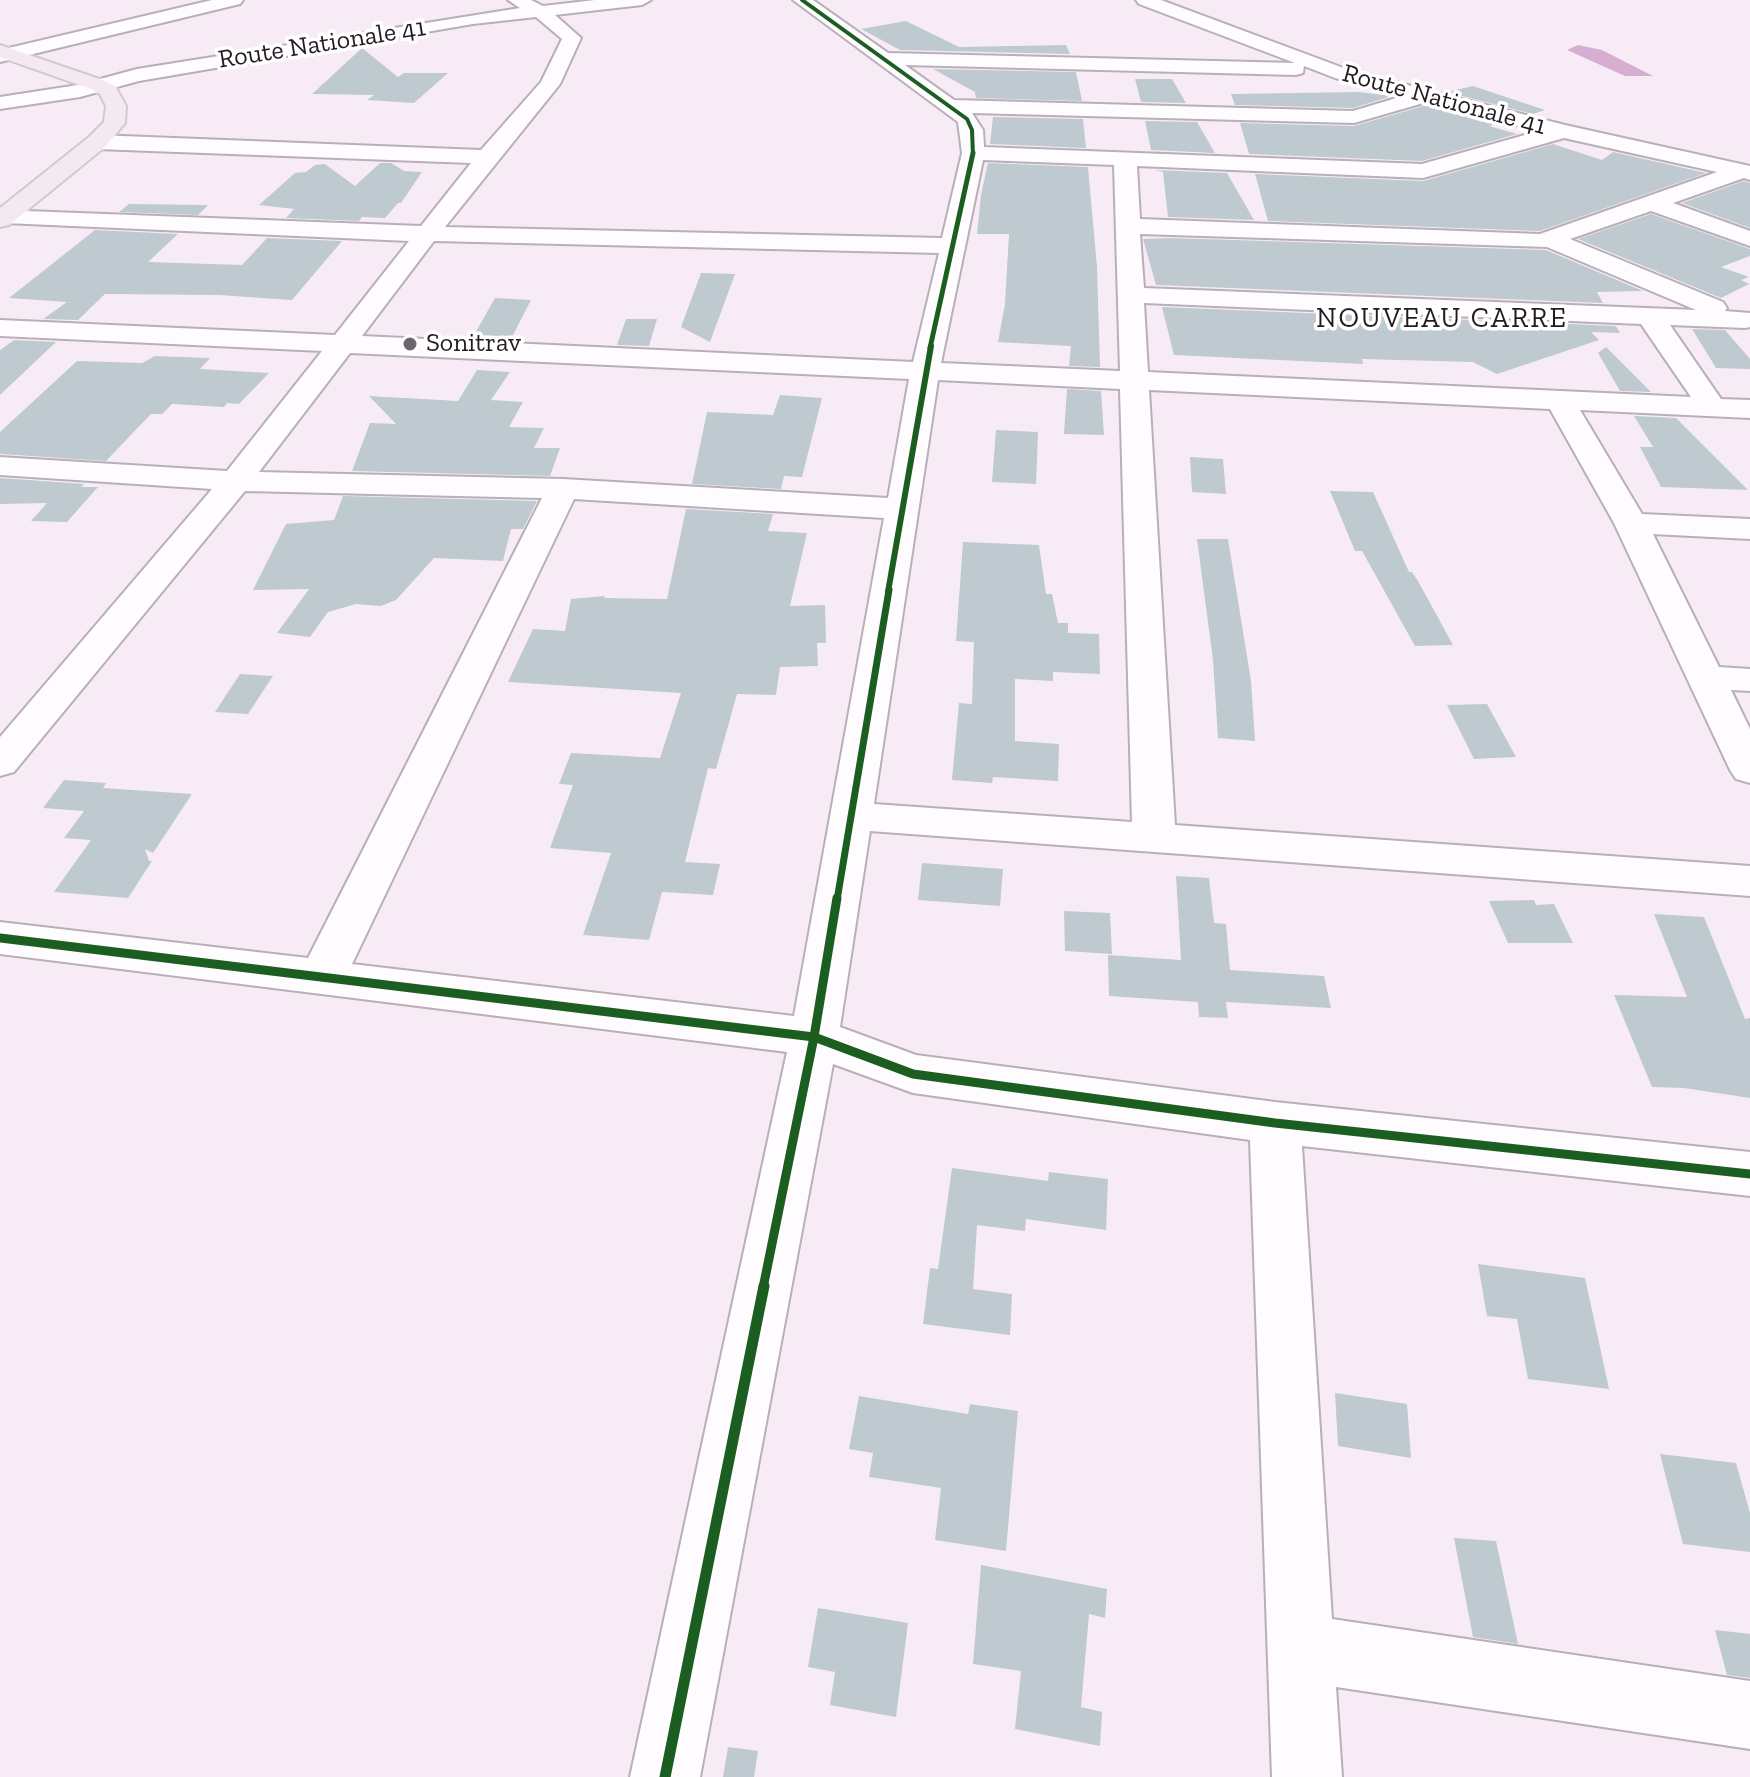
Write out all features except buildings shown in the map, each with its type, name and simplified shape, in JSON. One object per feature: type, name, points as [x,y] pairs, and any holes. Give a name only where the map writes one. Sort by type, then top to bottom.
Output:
[{"type":"highway","points":[[2,55],[91,100]]},
{"type":"highway","points":[[2,213],[97,142],[114,123],[116,106],[108,90],[91,100]]},
{"type":"highway","points":[[2,213],[91,124],[91,100]]},
{"type":"street","points":[[2,55],[234,0]]},
{"type":"street","name":"Route Nationale 41","points":[[0,103],[91,100],[168,70],[528,6],[642,0]]},
{"type":"street","points":[[665,1777],[814,1037],[925,372],[973,153],[972,130],[967,119],[802,0]]},
{"type":"street","name":"Route Nationale 41","points":[[1145,0],[1330,70],[1563,131],[1747,172]]},
{"type":"street","points":[[0,763],[236,481],[487,157],[550,84],[572,38],[528,6]]},
{"type":"street","points":[[885,59],[1330,70]]},
{"type":"street","points":[[952,106],[1354,117],[1427,95]]},
{"type":"street","points":[[973,153],[1423,171],[1563,131]]},
{"type":"street","points":[[97,142],[487,157]]},
{"type":"street","points":[[1125,160],[1154,837]]},
{"type":"street","points":[[1128,226],[1548,239],[1747,172]]},
{"type":"street","points":[[1653,204],[1750,239]]},
{"type":"street","points":[[2,213],[429,234],[953,246]]},
{"type":"street","points":[[1548,239],[1748,321]]},
{"type":"street","points":[[1133,295],[1748,321]]},
{"type":"street","points":[[1649,315],[1712,407]]},
{"type":"street","points":[[0,328],[1750,409]]},
{"type":"street","points":[[1560,401],[1631,523],[1750,770]]},
{"type":"street","points":[[0,466],[236,481],[563,489],[902,509]]},
{"type":"street","points":[[322,977],[563,489]]},
{"type":"street","points":[[1631,523],[1750,529]]},
{"type":"street","points":[[1704,677],[1750,680]]},
{"type":"street","points":[[851,816],[1750,881]]},
{"type":"street","points":[[0,938],[814,1037],[913,1074],[1275,1123],[1750,1174]]},
{"type":"street","points":[[1275,1123],[1307,1777]]},
{"type":"street","points":[[1300,1648],[1750,1715]]},
{"type":"shaded area","points":[[1578,45],[1602,50],[1653,76],[1625,76],[1567,50]]},
{"type":"cycle path","points":[[665,1777],[814,1037],[925,372],[973,153],[972,130],[967,119],[802,0]]},
{"type":"cycle path","points":[[0,938],[814,1037],[913,1074],[1275,1123],[1750,1174]]},
{"type":"place","name":"Sonitrav","points":[[410,344]]},
{"type":"district","name":"NOUVEAU CARRE","points":[[1442,319]]}]
